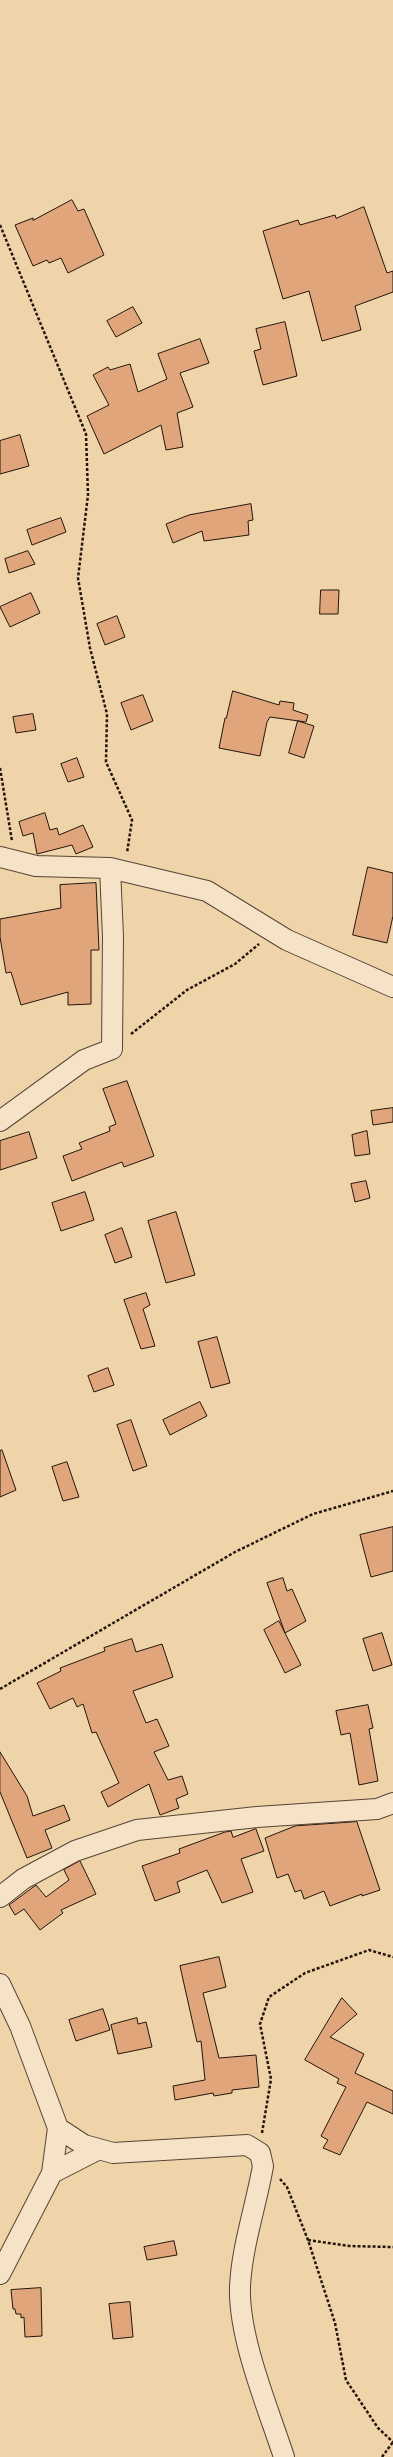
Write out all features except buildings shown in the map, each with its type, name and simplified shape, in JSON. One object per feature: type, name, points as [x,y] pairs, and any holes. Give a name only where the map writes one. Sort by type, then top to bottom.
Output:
[{"type":"street","points":[[8,859],[36,866],[117,869],[207,891],[274,932],[393,988]]},
{"type":"street","points":[[0,1121],[84,1060],[112,1049],[113,937],[117,869]]},
{"type":"street","points":[[0,1897],[23,1879],[75,1851],[137,1830],[257,1817],[377,1809],[393,1803]]},
{"type":"street","points":[[0,1984],[20,2026],[58,2128],[52,2173],[0,2274]]},
{"type":"street","points":[[58,2128],[84,2145],[97,2150],[113,2153],[241,2145],[257,2151],[263,2166],[242,2263],[240,2287],[250,2353],[284,2457]]},
{"type":"street","points":[[52,2173],[97,2150]]},
{"type":"path","points":[[0,225],[86,434],[88,495],[78,578],[90,648],[107,714],[106,762],[132,820],[117,869]]},
{"type":"path","points":[[0,768],[8,859]]},
{"type":"path","points":[[112,1049],[187,990],[235,964],[274,932]]},
{"type":"path","points":[[0,1689],[235,1552],[314,1514],[393,1491]]},
{"type":"path","points":[[382,2457],[393,2442],[378,2428],[346,2380],[335,2323],[308,2240],[287,2187],[257,2151],[264,2128],[271,2079],[260,2024],[269,1997],[305,1973],[369,1950],[393,1956]]},
{"type":"path","points":[[308,2240],[349,2246],[393,2247]]}]
